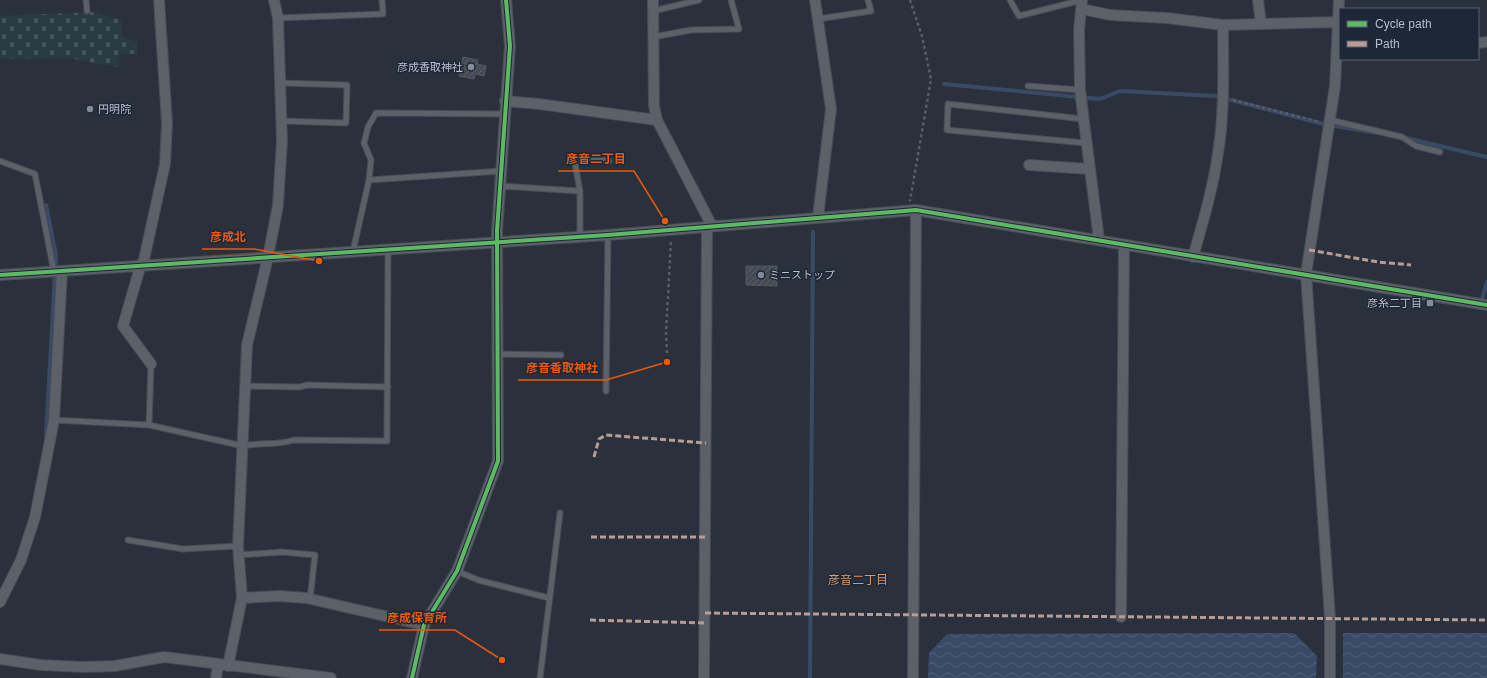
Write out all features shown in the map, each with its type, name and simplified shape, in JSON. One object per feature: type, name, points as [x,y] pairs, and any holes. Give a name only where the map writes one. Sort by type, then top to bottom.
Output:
[{"type":"street","points":[[151,364],[123,326],[142,264],[165,164],[167,123],[159,0]]},
{"type":"street","points":[[216,678],[223,666],[242,598],[238,551],[247,346],[278,205],[281,121],[278,18],[274,0]]},
{"type":"street","points":[[412,678],[424,625],[456,572],[498,461],[498,242],[504,114],[510,46],[506,0]]},
{"type":"street","points":[[653,0],[654,106],[657,120],[710,227],[704,678]]},
{"type":"street","points":[[816,0],[831,108],[818,217]]},
{"type":"street","points":[[1258,0],[1260,24]]},
{"type":"street","points":[[1330,678],[1330,618],[1306,274],[1335,86],[1339,46],[1339,0]]},
{"type":"street","points":[[1099,240],[1080,90],[1079,30],[1082,3],[1110,15],[1167,18],[1223,25],[1339,22]]},
{"type":"street","points":[[1193,256],[1208,205],[1218,152],[1223,97],[1223,25]]},
{"type":"street","points":[[505,101],[539,104],[657,120]]},
{"type":"street","points":[[1029,164],[1090,169]]},
{"type":"street","points":[[913,678],[916,210]]},
{"type":"street","points":[[0,275],[142,264],[672,230],[916,210],[1487,305]]},
{"type":"street","points":[[1121,617],[1124,244]]},
{"type":"street","points":[[0,602],[21,560],[34,517],[54,420],[58,271]]},
{"type":"street","points":[[242,598],[279,596],[310,599],[424,625]]},
{"type":"street","points":[[0,659],[41,665],[84,667],[116,666],[164,657],[223,666],[326,678]]},
{"type":"street","points":[[83,678],[84,667]]},
{"type":"lane","points":[[86,0],[87,11]]},
{"type":"lane","points":[[278,18],[383,14],[382,0]]},
{"type":"lane","points":[[653,11],[699,0]]},
{"type":"lane","points":[[653,37],[691,30],[739,29],[731,0]]},
{"type":"lane","points":[[818,19],[871,11],[868,0]]},
{"type":"lane","points":[[1010,0],[1019,16],[1082,3]]},
{"type":"lane","points":[[280,83],[347,85],[346,123],[281,121]]},
{"type":"lane","points":[[1028,86],[1080,90]]},
{"type":"lane","points":[[1083,119],[948,104],[947,130],[1086,143]]},
{"type":"lane","points":[[353,251],[369,180],[371,160],[364,143],[368,127],[376,114],[504,114]]},
{"type":"lane","points":[[1330,122],[1402,137],[1416,146],[1440,152]]},
{"type":"lane","points":[[580,236],[580,191],[574,158],[579,157],[610,161]]},
{"type":"lane","points":[[0,161],[35,174],[58,271]]},
{"type":"lane","points":[[369,180],[501,171]]},
{"type":"lane","points":[[500,186],[580,191]]},
{"type":"lane","points":[[606,391],[608,234]]},
{"type":"lane","points":[[54,420],[149,425],[243,446],[253,444],[282,444],[294,440],[387,441],[388,249]]},
{"type":"lane","points":[[498,354],[561,354]]},
{"type":"lane","points":[[149,425],[151,364]]},
{"type":"lane","points":[[245,386],[300,388],[307,385],[388,387]]},
{"type":"lane","points":[[540,678],[560,513]]},
{"type":"lane","points":[[128,540],[183,548],[282,552],[315,555],[310,599]]},
{"type":"lane","points":[[456,572],[478,580],[550,598]]},
{"type":"path","points":[[910,0],[922,36],[931,79],[910,201]]},
{"type":"path","points":[[1223,97],[1330,122]]},
{"type":"path","points":[[667,353],[666,333],[672,230]]},
{"type":"green space","points":[[92,12],[121,20],[122,37],[137,42],[137,54],[121,54],[118,67],[69,58],[0,59],[0,16]]},
{"type":"water","points":[[1294,633],[1317,656],[1316,678],[928,678],[929,653],[947,634]]},
{"type":"water","points":[[1343,633],[1487,633],[1487,678],[1343,678]]},
{"type":"building","points":[[463,57],[478,60],[477,64],[486,66],[484,76],[475,74],[474,79],[459,76]]},
{"type":"building","points":[[746,266],[777,266],[777,286],[746,285]]},
{"type":"waterway","points":[[944,84],[1100,99],[1120,91],[1216,96],[1323,124],[1377,133]]},
{"type":"waterway","points":[[1406,138],[1487,157]]},
{"type":"waterway","points":[[46,205],[56,255],[46,436]]},
{"type":"waterway","points":[[810,678],[813,232]]},
{"type":"waterway","points":[[1482,299],[1487,282]]},
{"type":"marked path","points":[[1309,250],[1378,262],[1411,265]]},
{"type":"marked path","points":[[594,457],[599,439],[606,435],[706,443]]},
{"type":"marked path","points":[[591,537],[705,537]]},
{"type":"marked path","points":[[705,613],[1487,620]]},
{"type":"marked path","points":[[590,620],[705,623]]},
{"type":"cycle path","points":[[412,678],[424,625],[457,571],[498,461],[497,231],[510,46],[506,0]]},
{"type":"cycle path","points":[[0,275],[608,235],[916,210],[1487,305]]},
{"type":"place","name":"彦成香取神社","points":[[471,67]]},
{"type":"place","name":"円明院","points":[[90,109]]},
{"type":"place","name":"彦音二丁目","points":[[665,221]]},
{"type":"place","name":"彦成北","points":[[319,261]]},
{"type":"place","name":"ミニストップ","points":[[761,275]]},
{"type":"place","name":"彦糸二丁目","points":[[1430,303]]},
{"type":"place","name":"彦音香取神社","points":[[667,362]]},
{"type":"place","name":"彦成保育所","points":[[502,660]]},
{"type":"district","name":"彦音二丁目","points":[[858,580]]}]
